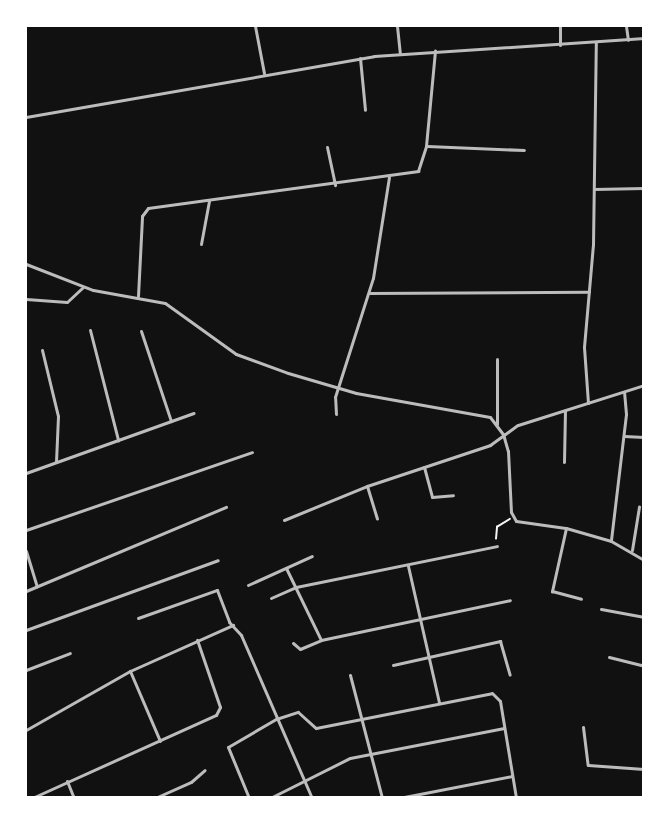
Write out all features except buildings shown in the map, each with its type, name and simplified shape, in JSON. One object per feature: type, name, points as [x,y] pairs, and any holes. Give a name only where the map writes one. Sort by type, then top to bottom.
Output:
[{"type":"street","points":[[255,26],[264,73]]},
{"type":"street","points":[[397,26],[400,53]]},
{"type":"street","points":[[560,26],[560,45]]},
{"type":"street","points":[[626,26],[628,40]]},
{"type":"street","points":[[26,117],[264,73],[360,58],[435,50],[560,45],[644,38]]},
{"type":"street","points":[[589,404],[584,367],[594,189],[596,42]]},
{"type":"street","points":[[138,296],[144,211],[335,185],[418,171],[426,147],[435,50]]},
{"type":"street","points":[[360,58],[365,110]]},
{"type":"street","points":[[327,147],[335,185]]},
{"type":"street","points":[[426,147],[524,150]]},
{"type":"street","points":[[336,414],[338,388],[369,293],[389,177]]},
{"type":"street","points":[[594,189],[644,188]]},
{"type":"street","points":[[201,244],[209,201]]},
{"type":"street","points":[[26,264],[83,287],[165,303],[244,357],[338,388],[480,414],[497,424],[503,434],[512,517],[522,522],[566,528],[611,541],[632,550],[644,560]]},
{"type":"street","points":[[26,299],[67,302],[83,287]]},
{"type":"street","points":[[369,293],[589,292]]},
{"type":"street","points":[[90,330],[118,440]]},
{"type":"street","points":[[141,331],[171,421]]},
{"type":"street","points":[[42,350],[59,425],[56,462]]},
{"type":"street","points":[[496,359],[497,424]]},
{"type":"street","points":[[284,520],[367,486],[490,445],[518,425],[644,386]]},
{"type":"street","points":[[611,541],[624,436],[624,393]]},
{"type":"street","points":[[564,462],[565,411]]},
{"type":"street","points":[[26,473],[194,413]]},
{"type":"street","points":[[624,436],[644,437]]},
{"type":"street","points":[[26,530],[252,452]]},
{"type":"street","points":[[424,467],[432,497],[453,495]]},
{"type":"street","points":[[367,486],[377,518]]},
{"type":"street","points":[[26,591],[225,507]]},
{"type":"street","points":[[632,550],[639,507]]},
{"type":"street","points":[[566,528],[552,591],[581,599]]},
{"type":"street","points":[[271,598],[296,587],[408,566],[497,546]]},
{"type":"street","points":[[26,551],[37,586]]},
{"type":"street","points":[[248,585],[312,556]]},
{"type":"street","points":[[26,630],[218,560]]},
{"type":"street","points":[[408,566],[439,703]]},
{"type":"street","points":[[286,568],[321,640]]},
{"type":"street","points":[[138,618],[214,589],[233,625],[241,635],[312,798]]},
{"type":"street","points":[[293,643],[300,649],[321,640],[510,600]]},
{"type":"street","points":[[601,609],[644,617]]},
{"type":"street","points":[[26,730],[130,672],[233,625]]},
{"type":"street","points":[[32,798],[160,741],[220,710],[196,640]]},
{"type":"street","points":[[393,664],[500,641],[510,675]]},
{"type":"street","points":[[26,670],[70,653]]},
{"type":"street","points":[[609,657],[644,666]]},
{"type":"street","points":[[130,672],[160,741]]},
{"type":"street","points":[[350,675],[382,798]]},
{"type":"street","points":[[249,798],[228,747],[276,719],[298,712],[316,728],[496,694],[516,798]]},
{"type":"street","points":[[583,727],[588,765],[644,769]]},
{"type":"street","points":[[270,798],[343,760],[504,728]]},
{"type":"street","points":[[155,798],[191,782],[205,770]]},
{"type":"street","points":[[399,798],[512,776]]},
{"type":"street","points":[[67,781],[74,798]]},
{"type":"path","points":[[497,546],[497,526],[512,517]]}]
